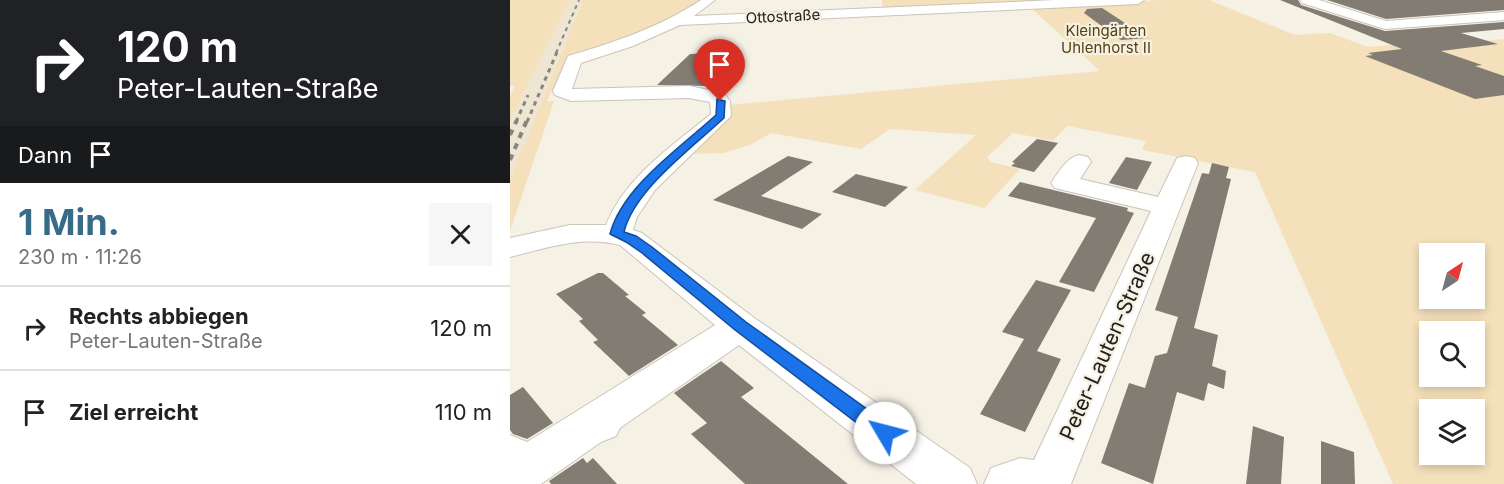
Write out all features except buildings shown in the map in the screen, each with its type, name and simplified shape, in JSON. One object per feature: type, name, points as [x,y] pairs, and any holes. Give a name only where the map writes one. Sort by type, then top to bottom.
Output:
[{"type":"street","points":[[617,234],[620,221],[645,185],[720,116],[720,101],[717,97],[689,92],[571,95],[562,92],[567,76],[574,60],[627,44],[681,21],[709,0]]},
{"type":"street","name":"Ottostraße","points":[[681,21],[929,5],[1138,0]]},
{"type":"street","points":[[1306,0],[1385,25],[1504,16]]},
{"type":"street","points":[[1079,162],[1064,183],[1167,207]]},
{"type":"street","name":"Peter-Lauten-Straße","points":[[1047,484],[1186,164]]},
{"type":"street","points":[[510,248],[568,235],[617,234],[631,239],[740,326],[953,484]]},
{"type":"street","points":[[520,470],[600,421],[740,326]]},
{"type":"street","points":[[1008,484],[1020,481],[1040,484]]},
{"type":"shaded area","points":[[570,0],[583,0],[510,179],[510,120]]},
{"type":"green space","points":[[510,0],[570,0],[510,120],[510,96],[515,86],[510,86]]},
{"type":"green space","points":[[583,0],[700,0],[667,20],[635,35],[566,60],[547,101],[554,101],[510,231],[510,179]]},
{"type":"green space","points":[[882,0],[1108,0],[883,11]]},
{"type":"green space","name":"Kleingärten Uhlenhorst II","points":[[1209,0],[1295,35],[1330,33],[1368,47],[1419,42],[1431,46],[1504,39],[1504,484],[1393,484],[1255,172],[1142,150],[1146,141],[1067,126],[1053,141],[1013,133],[987,157],[991,162],[1020,169],[984,208],[915,190],[976,135],[890,129],[861,149],[771,133],[750,145],[724,153],[686,154],[729,105],[1100,71],[1029,6]]},
{"type":"railway","points":[[556,53],[579,0]]},
{"type":"railway","points":[[527,122],[557,52]]},
{"type":"railway","points":[[516,122],[528,95]]},
{"type":"railway","points":[[510,135],[517,120]]},
{"type":"railway","points":[[510,160],[527,120]]},
{"type":"route","points":[[720,101],[720,116],[645,185],[633,199],[620,221],[617,234],[631,239],[647,250],[740,326],[885,433]]}]
